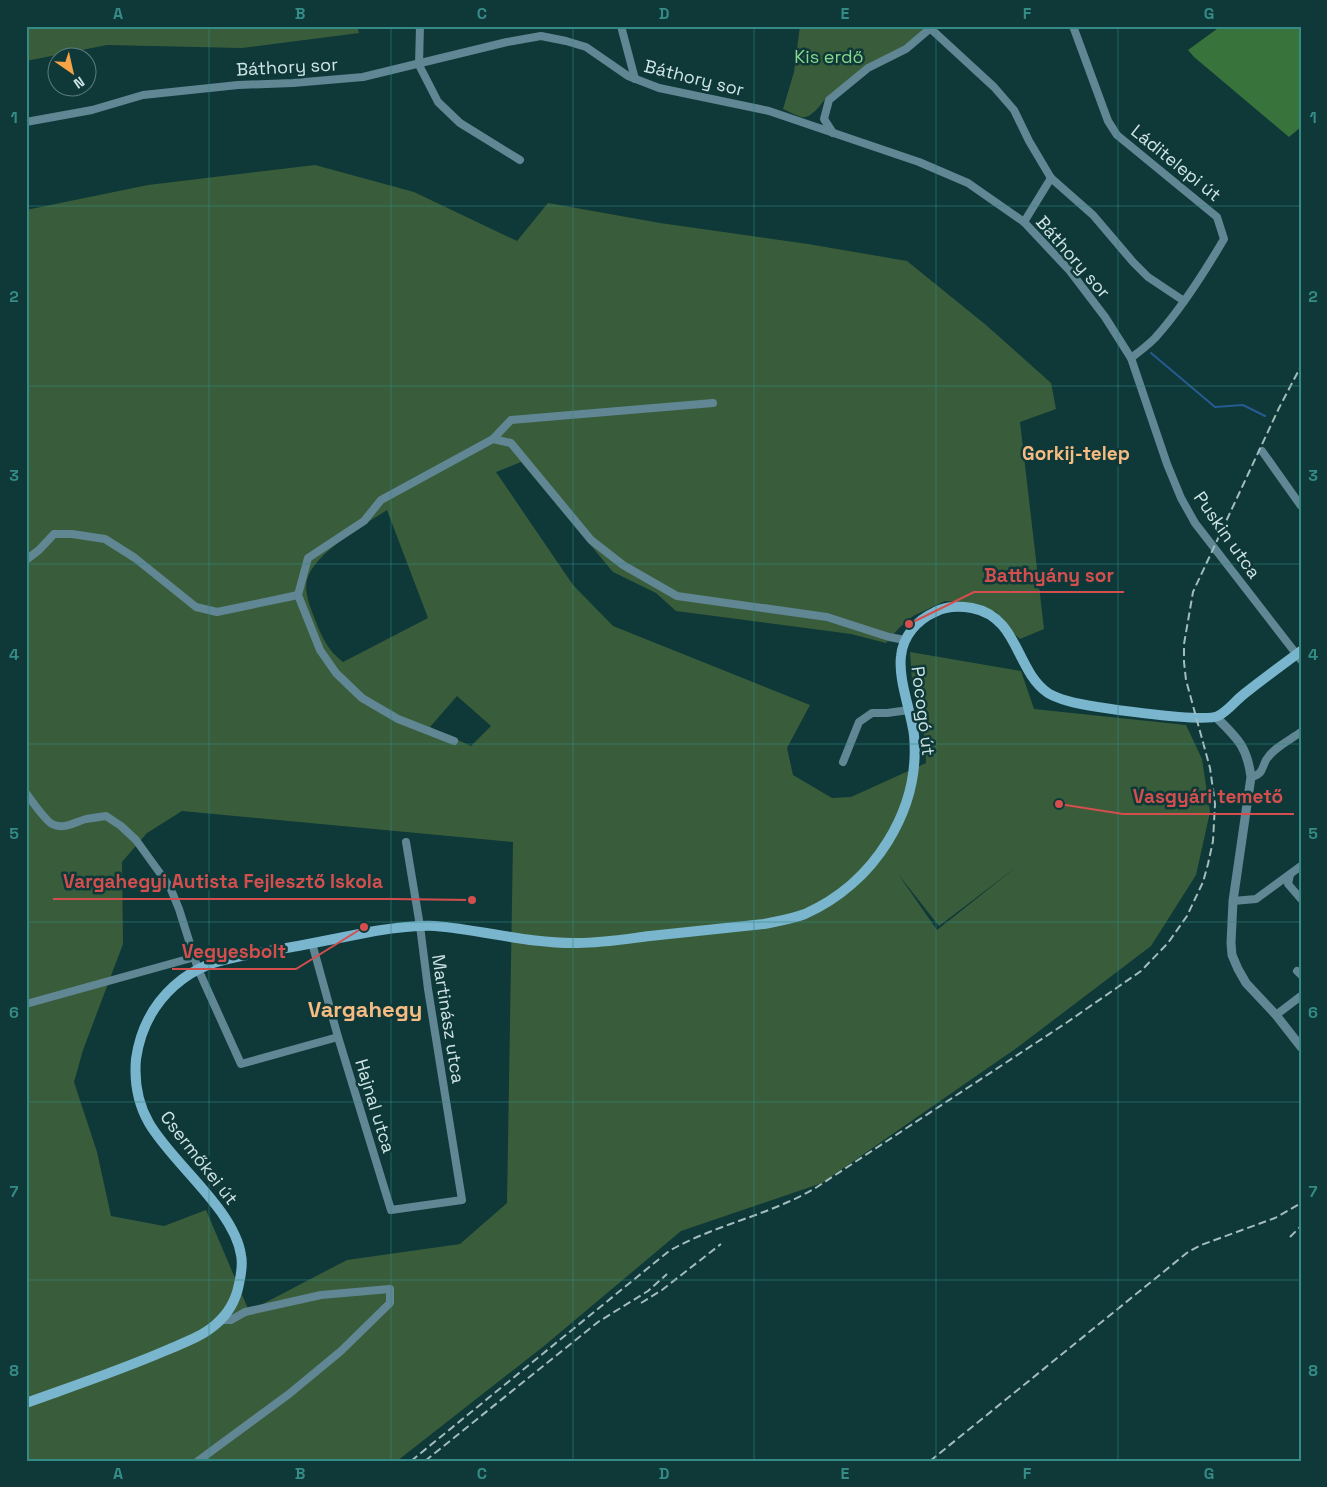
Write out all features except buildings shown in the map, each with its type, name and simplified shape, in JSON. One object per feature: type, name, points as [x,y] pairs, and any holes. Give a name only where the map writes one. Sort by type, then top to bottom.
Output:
[{"type":"main road","points":[[905,640],[917,624],[936,611],[952,607],[980,610],[994,617],[1002,624],[1013,639],[1035,680],[1040,686],[1056,697],[1088,705],[1196,718],[1216,717],[1226,711],[1242,695],[1299,655]]},
{"type":"main road","name":"Pocogó út","points":[[492,934],[542,942],[577,944],[764,924],[791,918],[816,908],[844,891],[865,872],[885,846],[897,825],[910,790],[914,770],[914,736],[900,658],[905,640]]},
{"type":"main road","name":"Csermőkei út","points":[[26,1404],[148,1359],[198,1336],[220,1320],[231,1305],[238,1290],[241,1252],[234,1234],[225,1217],[159,1137],[149,1122],[140,1103],[135,1082],[137,1048],[151,1013],[171,989],[198,969],[225,960],[395,928],[436,926],[492,934]]},
{"type":"street","points":[[420,26],[419,65],[438,102],[460,123],[520,160]]},
{"type":"street","points":[[620,26],[635,79]]},
{"type":"street","name":"Láditelepi út","points":[[1073,26],[1108,121],[1117,135],[1217,217],[1224,239],[1206,270],[1184,301],[1154,339],[1131,358]]},
{"type":"street","points":[[833,133],[824,120],[829,100],[868,68],[906,49],[932,27],[994,86],[1014,110],[1029,141],[1051,178],[1093,215],[1148,277],[1184,301]]},
{"type":"street","name":"Báthory sor","points":[[26,122],[92,110],[143,95],[238,85],[293,84],[363,78],[490,46],[541,36],[566,41],[586,47],[628,76],[659,88],[769,110],[919,162],[968,183],[1024,222],[1070,271],[1105,317],[1131,358]]},
{"type":"street","points":[[1024,222],[1051,178]]},
{"type":"street","name":"Puskin utca","points":[[1131,358],[1167,464],[1181,498],[1195,523],[1299,655]]},
{"type":"street","points":[[454,741],[398,719],[362,698],[336,673],[320,650],[298,595],[308,558],[364,521],[381,500],[493,439],[512,420],[713,403]]},
{"type":"street","points":[[493,439],[511,443],[591,540],[623,565],[677,596],[827,618],[905,640]]},
{"type":"street","points":[[1262,451],[1301,506]]},
{"type":"street","points":[[26,560],[39,550],[54,534],[72,534],[105,539],[135,558],[196,607],[217,612],[298,595]]},
{"type":"street","points":[[843,762],[859,722],[872,713],[909,710]]},
{"type":"street","points":[[1216,717],[1235,736],[1244,749],[1249,761],[1251,777],[1233,901],[1232,955],[1246,983],[1276,1015],[1301,1047]]},
{"type":"street","points":[[1251,777],[1261,772],[1271,754],[1300,735]]},
{"type":"street","points":[[26,793],[33,804],[51,823],[61,826],[71,825],[106,816],[136,840],[170,886],[198,969],[242,1064],[338,1037]]},
{"type":"street","name":"Martinász utca","points":[[406,842],[462,1200]]},
{"type":"street","points":[[1233,901],[1256,899],[1301,866]]},
{"type":"street","points":[[1290,875],[1288,884],[1301,899]]},
{"type":"street","name":"Hajnal utca","points":[[312,943],[338,1037],[391,1210],[462,1200]]},
{"type":"street","points":[[26,1004],[195,957]]},
{"type":"street","points":[[1276,1015],[1301,996]]},
{"type":"street","points":[[198,1461],[289,1394],[341,1351],[390,1303],[390,1289],[321,1295],[245,1312],[231,1320],[220,1320]]},
{"type":"green space","points":[[26,26],[357,26],[359,33],[242,48],[107,45],[92,48],[48,48],[48,57],[26,61]]},
{"type":"green space","name":"Kis erdő","points":[[800,26],[928,26],[931,29],[826,98],[809,116],[802,117],[783,109],[794,72]]},
{"type":"green space","points":[[1221,26],[1301,26],[1301,127],[1289,137],[1188,50]]},
{"type":"green space","points":[[315,165],[414,192],[517,241],[548,203],[660,223],[808,244],[907,261],[986,325],[1051,383],[1056,409],[1020,422],[1044,629],[1020,639],[996,612],[971,603],[945,601],[913,616],[886,643],[851,634],[676,611],[656,593],[613,572],[521,462],[496,472],[573,585],[613,626],[810,705],[787,748],[793,775],[832,798],[851,797],[926,763],[925,740],[912,681],[910,652],[1021,671],[1034,709],[1186,725],[1202,759],[1210,812],[1196,875],[1151,946],[1018,1047],[822,1183],[681,1231],[544,1346],[397,1461],[26,1461],[26,210],[148,185]],"holes":[[[387,510],[428,618],[343,662],[325,642],[312,613],[306,589],[307,580],[319,560],[353,532]],[[457,696],[491,726],[471,746],[430,727]],[[182,811],[513,842],[507,1203],[460,1244],[347,1260],[249,1311],[206,1210],[164,1226],[111,1216],[97,1152],[74,1082],[83,1050],[123,944],[122,862],[147,833]],[[1019,865],[937,930],[898,874],[939,926]]]},
{"type":"waterway","points":[[1151,353],[1215,407],[1243,405],[1265,416]]},
{"type":"railway","points":[[411,1461],[669,1251],[705,1234],[781,1205],[817,1187],[1066,1023],[1141,971],[1168,943],[1187,916],[1203,882],[1213,841],[1215,804],[1210,768],[1186,680],[1184,662],[1184,644],[1193,592],[1279,408],[1301,366]]},
{"type":"railway","points":[[930,1461],[1188,1252],[1201,1245],[1275,1218],[1301,1203]]},
{"type":"railway","points":[[1290,1237],[1301,1226]]},
{"type":"railway","points":[[641,1303],[662,1290],[721,1244]]},
{"type":"railway","points":[[425,1461],[598,1322],[648,1291],[667,1274]]},
{"type":"place","name":"Batthyány sor","points":[[909,624]]},
{"type":"place","name":"Vasgyári temető","points":[[1059,804]]},
{"type":"place","name":"Vargahegyi Autista Fejlesztő Iskola","points":[[472,900]]},
{"type":"place","name":"Vegyesbolt","points":[[364,927]]},
{"type":"district","name":"Gorkij-telep","points":[[1076,453]]},
{"type":"district","name":"Vargahegy","points":[[365,1009]]}]
